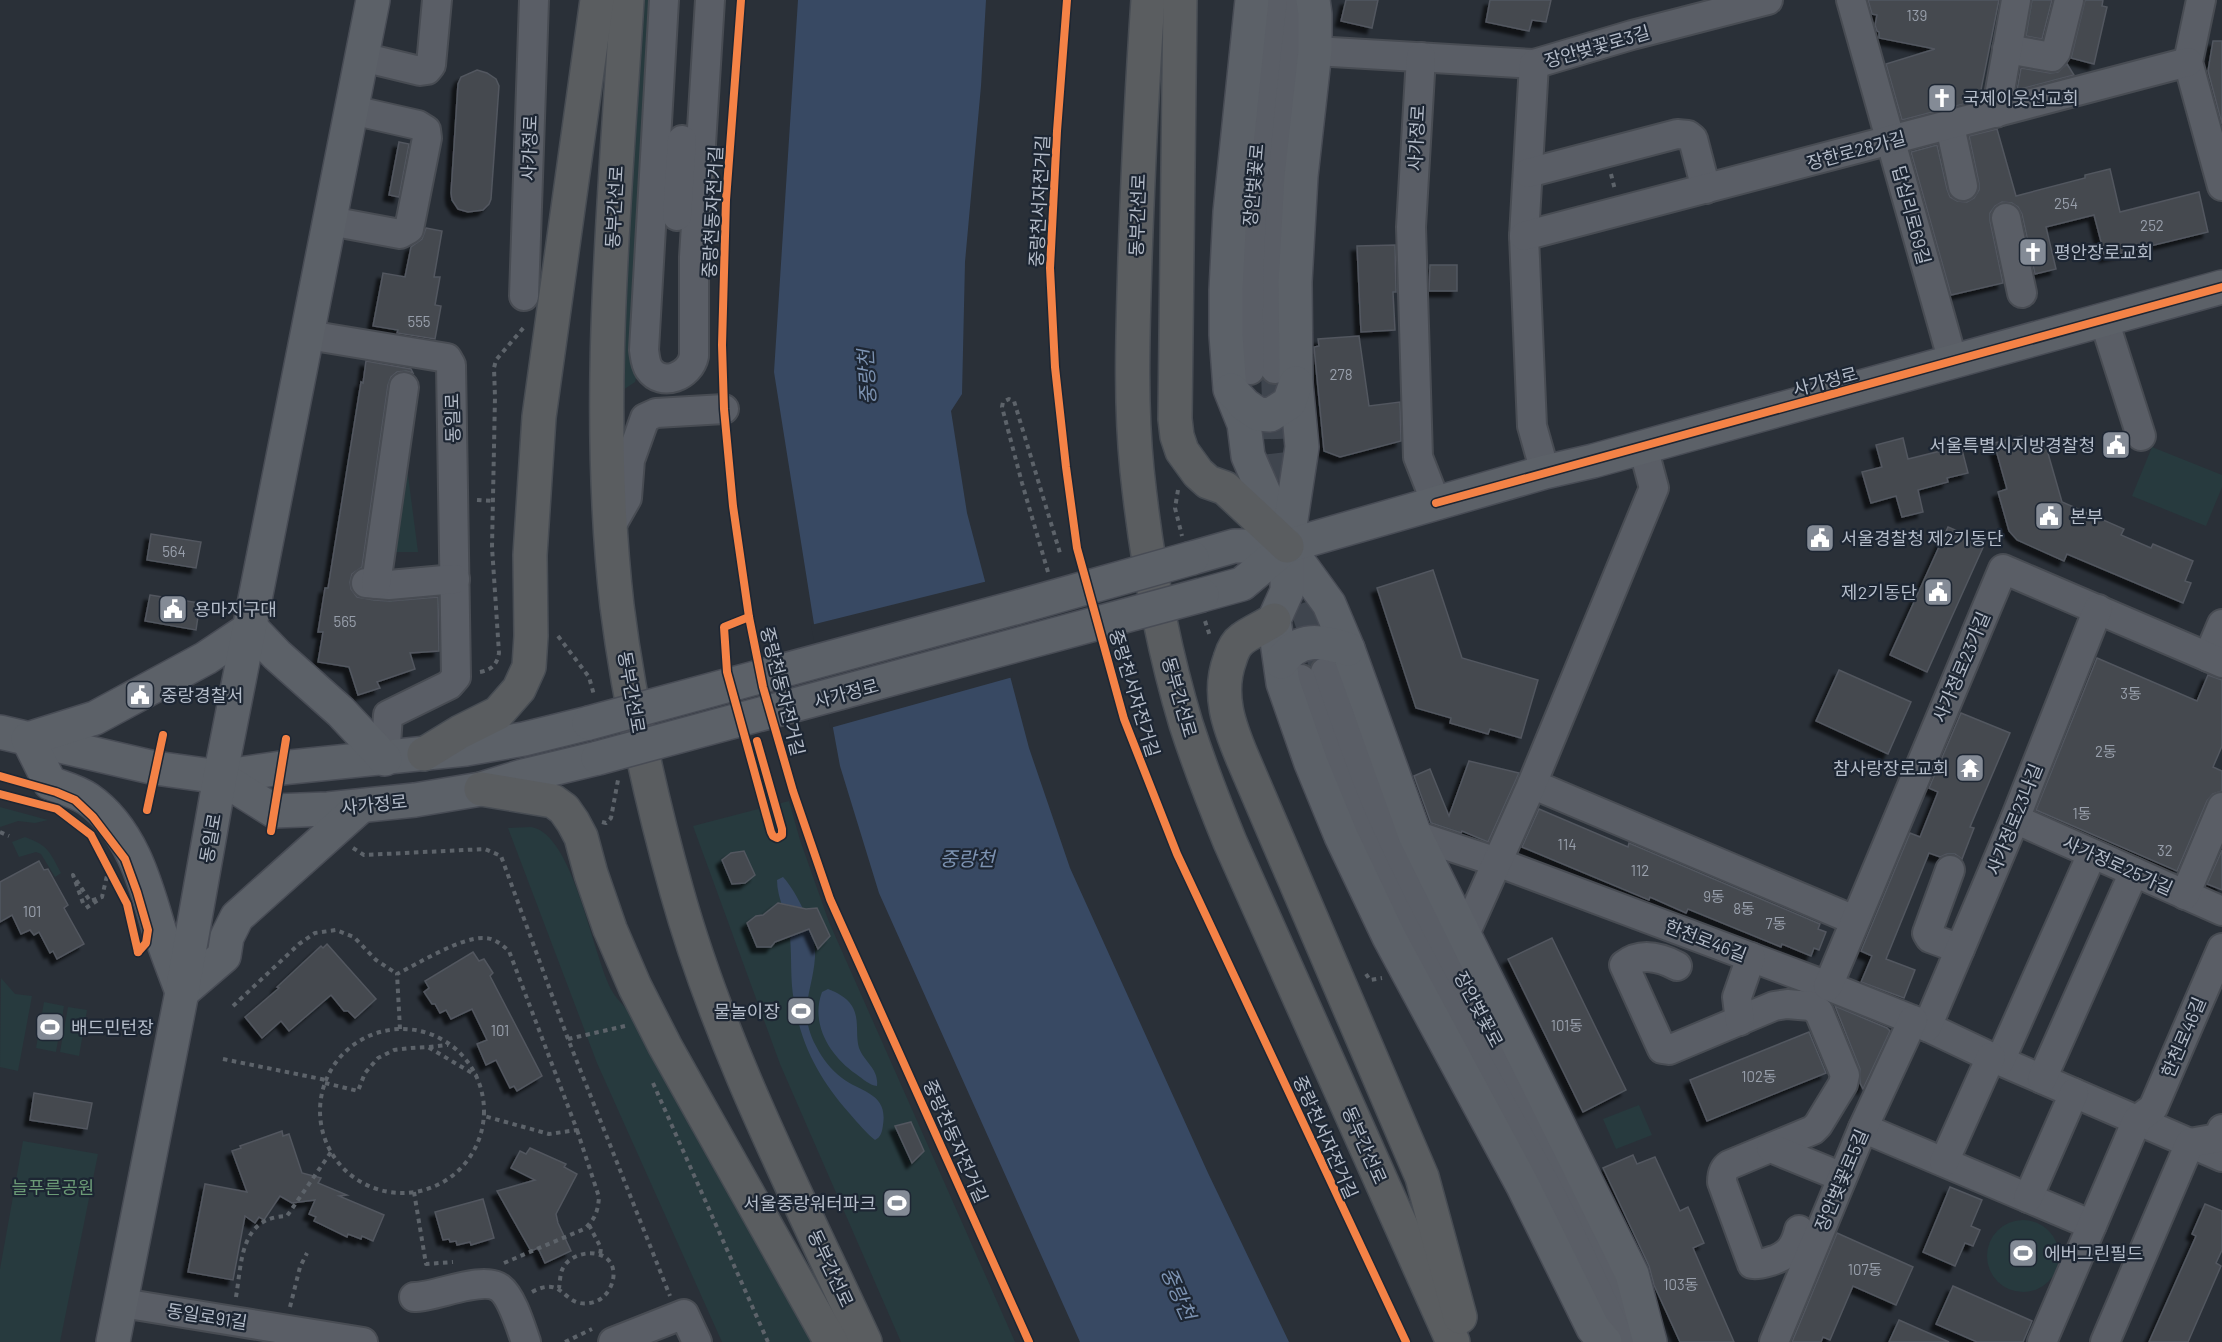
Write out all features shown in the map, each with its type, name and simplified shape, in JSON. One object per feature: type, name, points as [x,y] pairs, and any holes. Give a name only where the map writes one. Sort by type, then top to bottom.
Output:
[{"type":"highway","points":[[424,754],[498,713],[519,689],[529,667],[531,534],[539,417],[597,0]]},
{"type":"highway","name":"동부간선로","points":[[627,0],[608,313],[606,395],[611,526],[617,604],[626,664],[651,792],[678,895],[704,975],[736,1057],[865,1342]]},
{"type":"highway","name":"동부간선로","points":[[1148,0],[1137,193],[1131,369],[1137,469],[1148,558],[1166,645],[1186,723],[1230,842],[1453,1342]]},
{"type":"highway","points":[[1180,0],[1175,419],[1177,436],[1182,451],[1198,473],[1208,482],[1225,488],[1287,546]]},
{"type":"highway","points":[[1274,620],[1242,639],[1234,648],[1225,675],[1223,694],[1226,712],[1243,759],[1422,1177],[1467,1342]]},
{"type":"highway","points":[[481,789],[553,801],[564,809],[573,822],[581,837],[610,929],[635,987],[665,1046],[831,1342]]},
{"type":"main road","name":"동일로","points":[[113,1342],[182,992],[220,777],[373,0]]},
{"type":"main road","points":[[1252,0],[1227,252],[1226,335],[1263,378],[1302,447],[1287,546],[1287,591],[1274,620],[1302,671]]},
{"type":"main road","points":[[1313,0],[1315,51],[1301,176],[1296,253],[1263,378],[1244,424],[1248,456],[1287,546],[1329,604],[1415,835],[1632,1274],[1650,1342]]},
{"type":"main road","name":"사가정로","points":[[14,735],[155,768],[220,777],[281,768],[385,759],[524,739],[1007,610],[1234,546],[1287,546],[1545,472],[2222,287]]},
{"type":"main road","name":"사가정로","points":[[220,777],[274,811],[361,806],[481,789],[1242,584],[1287,546]]},
{"type":"main road","points":[[361,806],[237,917],[227,937],[224,956],[182,992],[158,926],[148,889],[132,852],[103,812],[89,800],[72,790],[50,783],[14,735],[95,718],[206,658],[251,628],[341,712],[385,759]]},
{"type":"main road","points":[[1302,671],[1290,650],[1309,643],[1320,642],[1347,649]]},
{"type":"main road","points":[[1302,671],[1283,683],[1311,763],[1341,836],[1389,937],[1523,1186],[1593,1328],[1605,1342]]},
{"type":"street","points":[[362,57],[427,70],[431,65],[437,0]]},
{"type":"street","name":"사가정로","points":[[527,308],[534,0]]},
{"type":"street","points":[[664,0],[660,155],[669,215],[692,0]]},
{"type":"street","points":[[677,0],[660,155],[644,350],[649,369],[654,374],[674,378],[688,369],[694,356],[694,256],[710,0]]},
{"type":"street","name":"장안벚꽃로","points":[[1263,378],[1248,294],[1252,194],[1273,0]]},
{"type":"street","name":"장안벚꽃로","points":[[1263,378],[1273,314],[1273,258],[1278,191],[1299,0]]},
{"type":"street","name":"장안벚꽃로3길","points":[[1315,51],[1534,64],[1632,35],[1768,0]]},
{"type":"street","name":"답십리로69길","points":[[1851,0],[1953,362]]},
{"type":"street","points":[[1996,113],[2016,0]]},
{"type":"street","points":[[2007,49],[2052,57],[2056,52],[2069,0]]},
{"type":"street","points":[[2201,0],[2188,62],[2222,186]]},
{"type":"street","name":"사가정로","points":[[1421,57],[1411,227],[1418,457],[1436,503]]},
{"type":"street","name":"장한로28가길","points":[[1524,236],[2188,62]]},
{"type":"street","points":[[1534,64],[1524,236],[1532,426],[1545,472]]},
{"type":"street","points":[[330,221],[400,234],[409,229],[412,217],[427,138],[426,130],[418,125],[352,110]]},
{"type":"street","points":[[1950,126],[1964,186]]},
{"type":"street","points":[[1528,173],[1677,134],[1688,135],[1693,139],[1706,189]]},
{"type":"street","points":[[2006,218],[2022,293]]},
{"type":"street","points":[[2104,320],[2141,435]]},
{"type":"street","name":"동일로","points":[[308,335],[447,358],[449,361],[451,366],[456,677]]},
{"type":"street","points":[[404,387],[371,584],[389,585],[454,579]]},
{"type":"street","points":[[611,526],[627,498],[630,460],[640,426],[645,418],[656,413],[724,409]]},
{"type":"street","points":[[1465,934],[1532,784],[1654,488],[1643,447]]},
{"type":"street","name":"사가정로23가길","points":[[1827,986],[2003,569],[2215,660]]},
{"type":"street","name":"사가정로23나길","points":[[1920,1024],[1960,949],[2015,819],[2098,609]]},
{"type":"street","points":[[2215,660],[2222,624]]},
{"type":"street","name":"장안벚꽃로","points":[[1302,671],[1330,765],[1354,824],[1410,938],[1539,1173],[1621,1342]]},
{"type":"street","name":"장안벚꽃로","points":[[1302,671],[1353,753],[1393,844],[1577,1202],[1643,1342]]},
{"type":"street","points":[[385,759],[388,715],[449,686],[456,677]]},
{"type":"street","points":[[1532,784],[1854,920]]},
{"type":"street","points":[[2185,895],[2222,807]]},
{"type":"street","name":"사가정로25가길","points":[[2015,819],[2222,911]]},
{"type":"street","name":"한천로46길","points":[[1415,835],[1497,862],[1827,986],[1920,1024],[1995,1059],[2222,1157]]},
{"type":"street","points":[[1944,1162],[2092,854]]},
{"type":"street","points":[[1950,870],[1927,933],[1930,938],[1960,949]]},
{"type":"street","points":[[2042,1079],[2134,872]]},
{"type":"street","name":"한천로46길","points":[[2137,1120],[2152,1108],[2222,948]]},
{"type":"street","points":[[1677,966],[1665,960],[1646,957],[1624,965],[1662,1049],[1670,1050],[1781,1004],[1814,1008],[1819,1012],[1844,1071],[1843,1084],[1816,1128],[1729,1165],[1722,1176],[1722,1182],[1752,1264],[1758,1265],[1785,1255],[1794,1246],[1799,1230]]},
{"type":"street","points":[[1740,1021],[1737,997],[1751,957]]},
{"type":"street","name":"장안벚꽃로5길","points":[[1774,1342],[1863,1128],[1920,1024]]},
{"type":"street","points":[[2028,1198],[2074,1093]]},
{"type":"street","points":[[2042,1342],[2137,1120]]},
{"type":"street","points":[[1863,1128],[2092,1225]]},
{"type":"street","points":[[2105,1342],[2190,1143],[2218,1138],[2222,1129]]},
{"type":"street","points":[[1771,1148],[1842,1177]]},
{"type":"street","points":[[414,1297],[474,1284],[491,1284],[501,1288],[509,1300],[526,1342]]},
{"type":"street","name":"동일로91길","points":[[122,1303],[358,1342]]},
{"type":"street","points":[[613,1342],[684,1314],[698,1342]]},
{"type":"path","points":[[1606,153],[1620,212]]},
{"type":"path","points":[[456,677],[488,670],[497,660],[499,653],[492,547],[494,368],[496,360],[527,308]]},
{"type":"path","points":[[1048,572],[1002,407],[1003,402],[1009,399],[1014,401],[1060,553],[1068,550]]},
{"type":"path","points":[[0,794],[34,803]]},
{"type":"path","points":[[0,832],[9,836]]},
{"type":"path","points":[[352,848],[364,855],[485,849],[501,856],[568,1039],[668,1293],[684,1314]]},
{"type":"path","points":[[86,908],[102,897],[109,867],[113,876]]},
{"type":"path","points":[[83,903],[73,875],[90,901],[102,897]]},
{"type":"path","points":[[233,1006],[299,944],[315,933],[336,930],[354,937],[376,960],[397,974]]},
{"type":"path","points":[[397,974],[466,940],[485,938],[504,946],[509,951],[577,1130],[599,1197],[593,1221],[584,1229],[497,1266]]},
{"type":"path","points":[[397,974],[400,1029]]},
{"type":"path","points":[[568,1039],[627,1025]]},
{"type":"path","points":[[406,1028],[435,1035],[459,1050],[477,1077],[485,1101],[484,1129],[473,1156],[453,1177],[430,1189],[405,1194],[379,1191],[355,1179],[336,1162],[324,1138],[319,1113],[326,1082],[334,1064],[352,1045],[378,1032],[400,1029],[406,1028]]},
{"type":"path","points":[[223,1059],[358,1091],[365,1072],[378,1058],[394,1050],[450,1045]]},
{"type":"path","points":[[428,1047],[477,1077]]},
{"type":"path","points":[[484,1116],[549,1134],[577,1130]]},
{"type":"path","points":[[236,1297],[245,1246],[253,1228],[275,1217],[287,1216],[331,1152]]},
{"type":"path","points":[[589,1225],[602,1248],[600,1255]]},
{"type":"path","points":[[290,1307],[300,1267],[307,1252]]},
{"type":"path","points":[[584,1254],[600,1255],[609,1262],[614,1277],[613,1285],[603,1298],[591,1304],[576,1302],[565,1296],[560,1288],[562,1269],[567,1262],[584,1254]]},
{"type":"path","points":[[527,1295],[545,1287],[560,1288]]},
{"type":"green space","points":[[643,0],[658,0],[637,375],[635,382],[623,390],[624,327]]},
{"type":"green space","points":[[2152,447],[2222,475],[2222,487],[2206,526],[2132,496]]},
{"type":"green space","points":[[406,460],[418,552],[387,552]]},
{"type":"green space","name":"서울중랑워터파크","points":[[789,801],[829,922],[1015,1342],[901,1342],[780,1064],[693,826]]},
{"type":"green space","points":[[0,807],[48,820],[35,823],[18,821],[0,827]]},
{"type":"green space","points":[[531,827],[546,835],[559,851],[580,898],[612,991],[632,1016],[645,1045],[817,1342],[722,1342],[597,1063],[508,828]]},
{"type":"green space","points":[[25,837],[48,850],[61,873],[55,877],[41,854],[36,852],[19,857],[12,842]]},
{"type":"green space","points":[[1,978],[15,994],[32,996],[18,1071],[0,1067]]},
{"type":"green space","name":"배드민턴장","points":[[44,1002],[64,1006],[56,1052],[36,1048]]},
{"type":"green space","name":"배드민턴장","points":[[68,1007],[87,1010],[79,1056],[60,1052]]},
{"type":"green space","points":[[1639,1105],[1652,1135],[1616,1149],[1603,1119]]},
{"type":"green space","name":"늘푸른공원","points":[[23,1141],[98,1154],[60,1342],[0,1342],[0,1269]]},
{"type":"green space","name":"에버그린필드","points":[[2030,1220],[2049,1230],[2057,1242],[2059,1256],[2057,1270],[2049,1282],[2037,1290],[2016,1292],[1997,1282],[1989,1270],[1987,1249],[1997,1230],[2009,1222]]},
{"type":"water","name":"중랑천","points":[[798,0],[986,0],[981,86],[965,262],[962,394],[951,411],[967,513],[1029,748],[1070,868],[1208,1173],[1289,1342],[1080,1342],[879,893],[840,766],[814,624],[774,372]]},
{"type":"water","name":"물놀이장","points":[[783,877],[795,893],[805,914],[815,948],[807,1011],[810,1033],[827,1064],[842,1078],[872,1095],[882,1106],[882,1130],[880,1136],[875,1140],[839,1101],[821,1075],[801,1033],[793,993],[789,930],[777,887],[777,880]]},
{"type":"water","name":"물놀이장","points":[[828,989],[842,996],[852,1006],[856,1016],[859,1048],[874,1070],[877,1086],[866,1082],[847,1067],[831,1049],[825,1038],[819,1016],[819,1004],[822,992]]},
{"type":"pier","points":[[988,581],[1013,677],[830,728],[811,625]]},
{"type":"building","points":[[1346,0],[1378,0],[1372,28],[1341,21]]},
{"type":"building","points":[[1490,0],[1551,0],[1546,22],[1532,20],[1529,31],[1486,22]]},
{"type":"building","points":[[1868,0],[1999,0],[1979,100],[1902,120],[1886,64],[1935,49],[1879,38],[1875,25],[1877,15],[1872,14]]},
{"type":"building","points":[[2032,0],[2052,0],[2042,39],[2026,36]]},
{"type":"building","points":[[2085,0],[2103,0],[2102,6],[2107,7],[2094,64],[2071,58]]},
{"type":"building","points":[[2213,41],[2222,41],[2222,124],[2208,71]]},
{"type":"building","points":[[2067,64],[2074,75],[2017,90],[2021,68],[2050,73],[2058,72]]},
{"type":"building","points":[[477,70],[496,79],[499,86],[491,199],[483,210],[468,212],[458,209],[452,200],[451,193],[458,84],[461,77]]},
{"type":"building","points":[[1997,129],[2016,196],[2110,169],[2120,212],[2199,192],[2208,232],[2105,257],[2094,215],[2046,227],[2056,269],[2035,274],[2022,214],[2012,203],[2002,202],[1990,213],[1990,221],[2003,283],[1951,295],[1911,152],[1937,145],[1950,197],[1957,201],[1967,202],[1974,198],[1979,190],[1969,136]]},
{"type":"building","points":[[399,142],[409,144],[399,197],[389,195]]},
{"type":"building","points":[[426,228],[442,231],[434,277],[440,277],[435,305],[441,306],[435,339],[397,333],[398,330],[373,326],[383,273],[405,277],[411,247],[422,239]]},
{"type":"building","points":[[1395,245],[1396,292],[1393,292],[1395,330],[1361,332],[1357,246]]},
{"type":"building","points":[[1430,265],[1457,265],[1457,291],[1429,291]]},
{"type":"building","points":[[1359,336],[1369,406],[1400,402],[1401,441],[1340,457],[1324,451],[1314,347],[1319,346],[1318,339]]},
{"type":"building","points":[[366,361],[411,369],[413,373],[397,372],[391,377],[388,385],[362,567],[352,574],[351,589],[357,597],[374,600],[438,597],[439,651],[410,653],[415,669],[377,682],[380,688],[358,695],[349,667],[318,662],[323,632],[318,632],[325,588],[328,588]]},
{"type":"building","name":"본부","points":[[2023,436],[2024,441],[2043,436],[2062,502],[2124,529],[2121,535],[2151,548],[2153,544],[2193,561],[2185,581],[2191,583],[2183,603],[2067,554],[2064,561],[2017,540],[2009,531],[1998,492],[2007,489],[1994,443]]},
{"type":"building","points":[[1903,438],[1908,459],[1961,446],[1968,473],[1947,478],[1948,482],[1918,490],[1923,512],[1902,517],[1896,496],[1871,503],[1862,472],[1882,467],[1876,445]]},
{"type":"building","points":[[1948,527],[1985,543],[1927,672],[1890,655]]},
{"type":"building","points":[[151,534],[201,542],[196,568],[147,560]]},
{"type":"building","points":[[1433,570],[1462,658],[1538,680],[1521,738],[1490,729],[1488,734],[1450,723],[1451,718],[1416,708],[1377,588]]},
{"type":"building","name":"용마지구대","points":[[150,595],[200,603],[196,630],[145,621]]},
{"type":"building","points":[[2097,658],[2197,701],[2208,675],[2222,680],[2222,746],[2213,767],[2222,771],[2222,791],[2213,794],[2207,801],[2177,871],[2036,810]]},
{"type":"building","points":[[1839,670],[1911,702],[1888,754],[1816,721]]},
{"type":"building","points":[[1961,713],[2010,733],[1970,827],[1974,828],[1962,859],[1955,854],[1940,857],[1929,853],[1886,959],[1915,970],[1904,998],[1861,982],[1872,956],[1861,951],[1910,833],[1920,837],[1938,792],[1929,788]]},
{"type":"building","points":[[1469,761],[1519,773],[1488,842],[1462,831],[1461,833],[1431,823],[1414,776],[1430,769],[1449,816]]},
{"type":"building","points":[[1539,809],[1628,847],[1629,843],[1820,924],[1818,929],[1826,932],[1819,950],[1814,948],[1811,956],[1782,944],[1781,947],[1688,909],[1686,913],[1650,897],[1649,900],[1522,847]]},
{"type":"building","points":[[2222,850],[2222,890],[2207,884]]},
{"type":"building","points":[[744,851],[755,875],[745,883],[732,884],[722,860],[731,853]]},
{"type":"building","points":[[39,861],[44,870],[48,869],[68,905],[64,908],[84,944],[57,959],[53,951],[50,953],[39,932],[34,935],[30,930],[21,934],[12,915],[0,922],[0,882]]},
{"type":"building","points":[[778,903],[806,909],[817,908],[830,936],[818,949],[809,929],[775,942],[771,947],[757,947],[747,923],[756,916],[763,915]]},
{"type":"building","points":[[1552,938],[1626,1090],[1583,1112],[1508,959]]},
{"type":"building","points":[[327,944],[376,999],[355,1018],[348,1011],[344,1011],[331,995],[289,1031],[281,1021],[262,1038],[245,1017],[279,988],[277,987],[321,946],[323,948]]},
{"type":"building","points":[[473,952],[479,961],[484,959],[493,973],[490,976],[542,1076],[517,1091],[514,1086],[510,1088],[496,1060],[486,1065],[477,1044],[487,1040],[472,1009],[451,1019],[446,1010],[440,1013],[424,992],[429,988],[425,981]]},
{"type":"building","points":[[1835,1006],[1890,1031],[1863,1089],[1860,1083],[1860,1069]]},
{"type":"building","points":[[1809,1032],[1826,1073],[1707,1121],[1690,1080]]},
{"type":"building","points":[[34,1093],[92,1103],[87,1129],[30,1120]]},
{"type":"building","points":[[911,1122],[924,1151],[912,1163],[895,1126]]},
{"type":"building","points":[[282,1131],[283,1136],[289,1134],[302,1173],[321,1178],[318,1183],[347,1195],[339,1196],[384,1215],[373,1241],[362,1236],[361,1239],[348,1234],[347,1237],[314,1221],[316,1217],[309,1214],[315,1200],[292,1203],[280,1196],[264,1220],[259,1217],[255,1223],[245,1216],[233,1280],[188,1272],[205,1184],[247,1192],[232,1151]]},
{"type":"building","points":[[530,1148],[566,1164],[564,1167],[577,1174],[556,1214],[571,1251],[545,1263],[538,1248],[531,1251],[497,1191],[535,1180],[511,1168],[520,1151],[526,1154]]},
{"type":"building","points":[[1633,1155],[1637,1164],[1655,1157],[1680,1211],[1688,1207],[1704,1243],[1693,1248],[1734,1342],[1680,1342],[1654,1285],[1649,1266],[1603,1168]]},
{"type":"building","points":[[1950,1187],[1982,1200],[1971,1226],[1980,1230],[1973,1246],[1965,1243],[1955,1266],[1923,1252]]},
{"type":"building","points":[[483,1199],[494,1238],[471,1245],[470,1242],[457,1245],[456,1241],[443,1240],[435,1212]]},
{"type":"building","points":[[2205,1204],[2222,1211],[2222,1250],[2216,1263],[2221,1266],[2188,1342],[2149,1342],[2196,1236],[2192,1234]]},
{"type":"building","points":[[1837,1233],[1913,1267],[1896,1305],[1853,1286],[1830,1340],[1823,1337],[1821,1342],[1792,1342]]},
{"type":"building","points":[[1953,1286],[2032,1321],[2023,1342],[1977,1342],[1936,1324]]},
{"type":"building","points":[[1899,1320],[1949,1342],[1889,1342]]},
{"type":"tunnel","points":[[1275,369],[1277,439],[1286,511]]},
{"type":"tunnel","points":[[1295,562],[1301,598],[1322,662]]},
{"type":"cycle path","name":"중랑천동자전거길","points":[[741,0],[726,200],[722,345],[724,409],[733,506],[749,617],[763,687],[793,791],[830,899],[1029,1342]]},
{"type":"cycle path","name":"중랑천서자전거길","points":[[1067,0],[1050,268],[1055,367],[1077,548],[1124,719],[1177,854],[1406,1342]]},
{"type":"cycle path","points":[[1436,503],[2222,287]]},
{"type":"cycle path","points":[[749,617],[724,627],[727,672],[771,832],[777,838],[782,835],[782,829],[757,741]]},
{"type":"cycle path","points":[[147,810],[163,735]]},
{"type":"cycle path","points":[[271,831],[286,739]]},
{"type":"cycle path","points":[[0,776],[56,792],[75,800],[93,817],[125,859],[137,892],[148,930],[146,943],[138,952]]},
{"type":"cycle path","points":[[0,794],[57,809],[91,835],[127,904],[138,952]]},
{"type":"place","name":"국제이웃선교회","points":[[1942,98]]},
{"type":"place","name":"평안장로교회","points":[[2033,252]]},
{"type":"place","name":"서울특별시지방경찰청","points":[[2116,445]]},
{"type":"place","name":"본부","points":[[2049,516]]},
{"type":"place","name":"서울경찰청 제2기동단","points":[[1820,538]]},
{"type":"place","name":"제2기동단","points":[[1938,592]]},
{"type":"place","name":"용마지구대","points":[[173,609]]},
{"type":"place","name":"중랑경찰서","points":[[140,695]]},
{"type":"place","name":"참사랑장로교회","points":[[1970,768]]},
{"type":"place","name":"물놀이장","points":[[801,1011]]},
{"type":"place","name":"배드민턴장","points":[[50,1027]]},
{"type":"place","name":"서울중랑워터파크","points":[[897,1203]]},
{"type":"place","name":"에버그린필드","points":[[2023,1253]]}]
